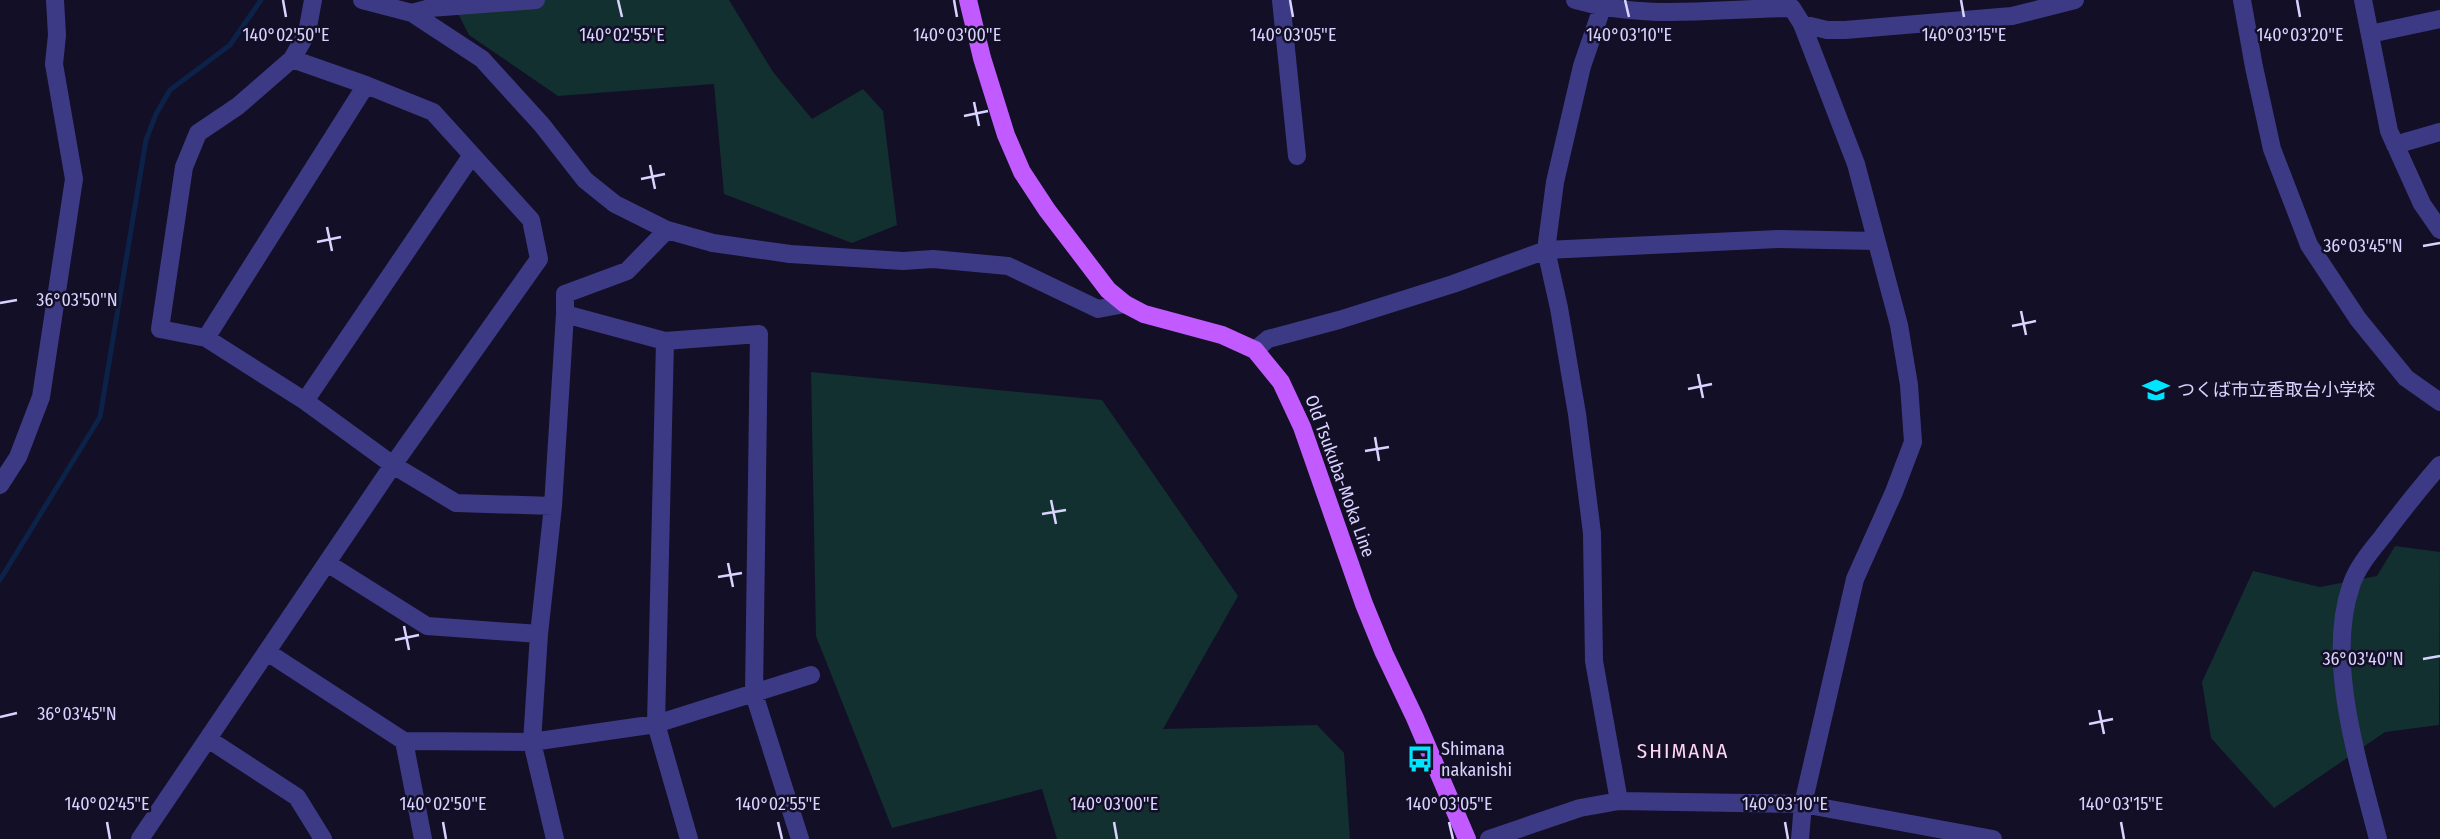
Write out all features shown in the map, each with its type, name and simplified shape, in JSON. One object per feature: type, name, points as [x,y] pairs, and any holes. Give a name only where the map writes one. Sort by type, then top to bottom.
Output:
[{"type":"main road","name":"Old Tsukuba-Moka Line","points":[[968,0],[1002,122],[1022,172],[1047,210],[1108,290],[1125,304],[1144,314],[1222,335],[1255,350],[1281,382],[1302,427],[1369,616],[1468,839]]},
{"type":"street","points":[[0,485],[18,457],[41,397],[74,179],[54,64],[57,35],[55,0]]},
{"type":"street","points":[[313,0],[307,33],[292,60],[238,106],[198,133],[184,167],[160,330],[206,338],[304,401],[393,465],[456,503],[552,506]]},
{"type":"street","points":[[362,0],[412,13],[482,59],[542,125],[585,180],[615,204],[667,230],[713,243],[790,254],[902,261],[933,259],[1008,266],[1098,309],[1125,304]]},
{"type":"street","points":[[412,13],[430,8],[536,0]]},
{"type":"street","points":[[1281,0],[1297,156]]},
{"type":"street","points":[[1575,0],[1602,8],[1657,13],[1765,4],[1792,8],[1802,24],[1856,164],[1899,325],[1909,385],[1913,442],[1855,579],[1803,804],[1800,839]]},
{"type":"street","points":[[1802,24],[1827,30],[1845,30],[2012,16],[2075,0]]},
{"type":"street","points":[[2242,0],[2272,149],[2309,245],[2358,319],[2406,378],[2440,402]]},
{"type":"street","points":[[2363,0],[2389,131],[2422,204],[2440,230]]},
{"type":"street","points":[[1602,8],[1583,66],[1558,170],[1546,250],[1577,414],[1592,533],[1594,662],[1619,802]]},
{"type":"street","points":[[2370,34],[2440,19]]},
{"type":"street","points":[[140,839],[393,465],[539,259],[531,220],[433,112],[366,85],[292,60]]},
{"type":"street","points":[[206,338],[366,85]]},
{"type":"street","points":[[2395,145],[2440,132]]},
{"type":"street","points":[[304,401],[472,155]]},
{"type":"street","points":[[555,839],[533,743],[539,634],[552,506],[565,294],[627,271],[667,230]]},
{"type":"street","points":[[1255,350],[1268,339],[1453,284],[1546,250],[1778,239],[1876,242]]},
{"type":"street","points":[[565,314],[665,341],[759,334],[754,694],[800,839]]},
{"type":"street","points":[[665,341],[656,724],[689,839]]},
{"type":"street","points":[[2378,839],[2347,720],[2343,624],[2351,585],[2364,561],[2440,465]]},
{"type":"street","points":[[327,563],[427,625],[539,634]]},
{"type":"street","points":[[267,652],[404,741],[533,743],[656,724],[811,675]]},
{"type":"street","points":[[208,738],[297,797],[323,839]]},
{"type":"street","points":[[404,741],[424,839]]},
{"type":"street","points":[[1489,839],[1580,808],[1619,802],[1803,804],[1993,839]]},
{"type":"green space","points":[[451,0],[729,0],[773,72],[812,119],[863,89],[883,111],[897,225],[852,243],[724,194],[714,84],[558,96],[469,35]]},
{"type":"green space","points":[[811,372],[1102,400],[1238,596],[1163,729],[1317,725],[1344,753],[1350,839],[1057,839],[1042,789],[892,828],[816,636]]},
{"type":"green space","points":[[2395,546],[2440,552],[2439,725],[2385,732],[2274,808],[2211,738],[2202,682],[2253,571],[2320,587],[2377,576]]},
{"type":"waterway","points":[[0,580],[100,417],[146,140],[156,114],[170,90],[230,45],[261,0]]},
{"type":"place","name":"つくば市立香取台小学校","points":[[2156,390]]},
{"type":"place","name":"Shimana nakanishi","points":[[1420,759]]},
{"type":"district","name":"SHIMANA","points":[[1683,751]]}]
